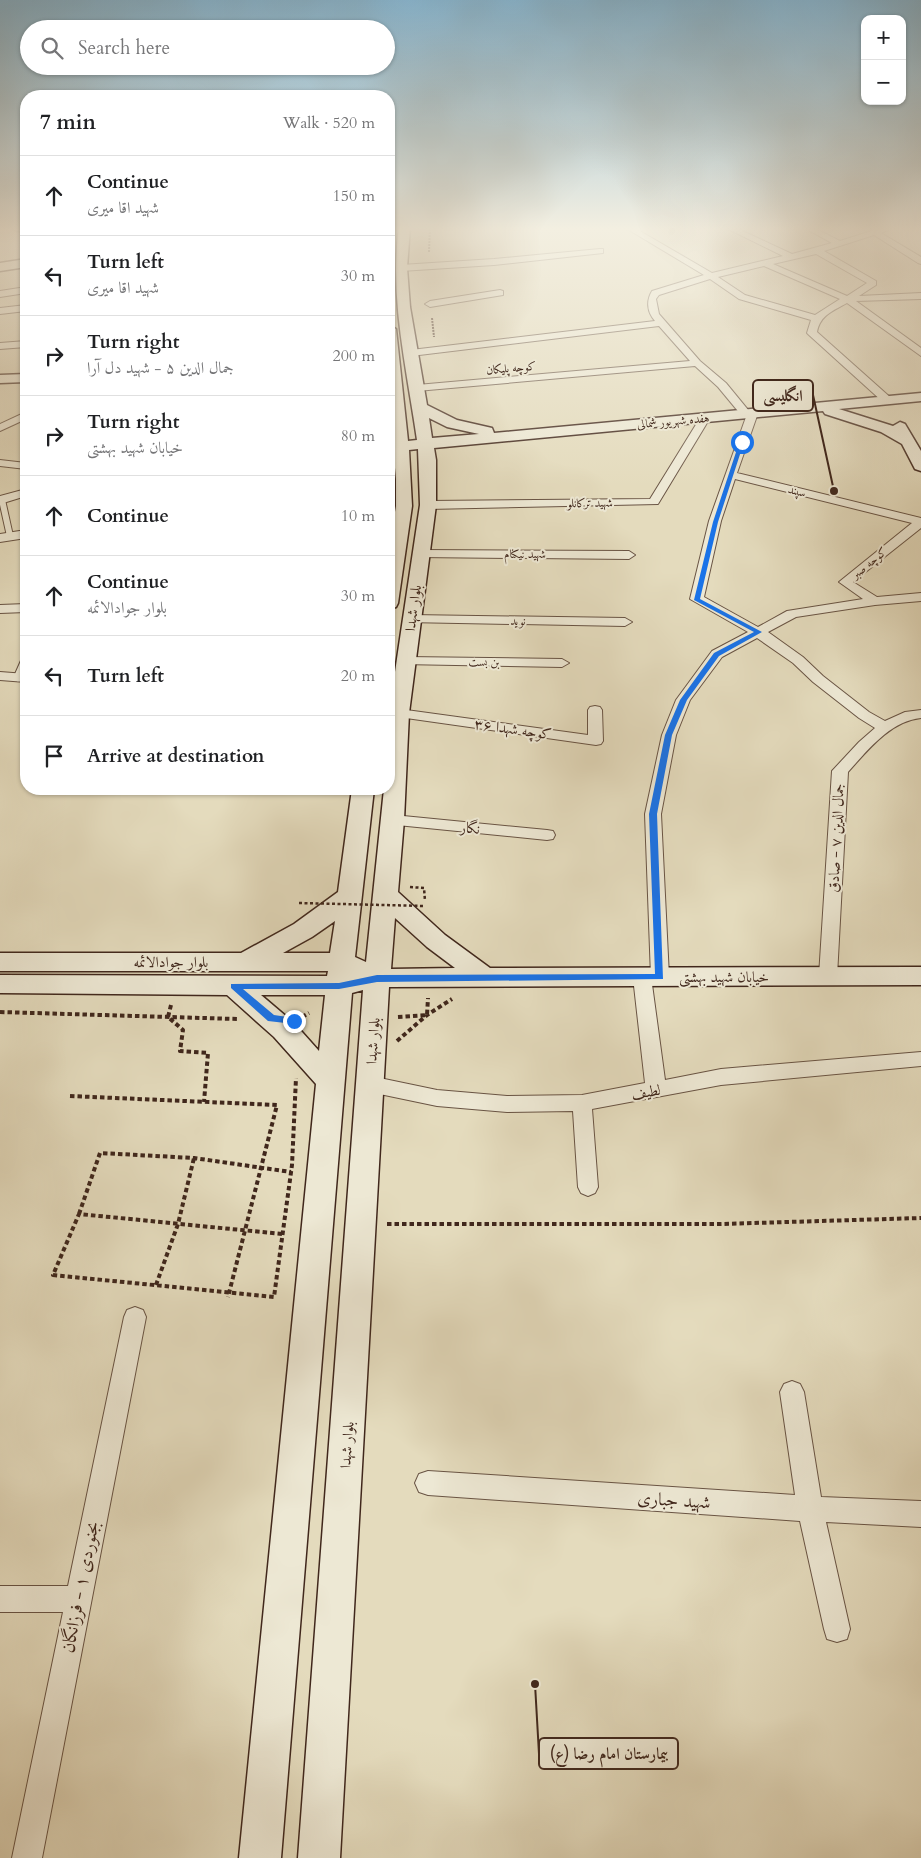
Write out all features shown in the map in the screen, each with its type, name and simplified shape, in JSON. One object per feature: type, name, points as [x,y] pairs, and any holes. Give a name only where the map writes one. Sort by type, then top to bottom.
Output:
[{"type":"main road","name":"بلوار شهدا","points":[[395,560],[405,488],[407,400],[395,341],[402,314]]},
{"type":"main road","points":[[0,379],[20,378]]},
{"type":"main road","name":"هفده شهریور شمالی","points":[[405,446],[921,397]]},
{"type":"main road","points":[[407,400],[452,424],[517,436]]},
{"type":"main road","points":[[887,400],[921,466]]},
{"type":"main road","points":[[816,407],[860,419],[886,429],[907,441]]},
{"type":"main road","name":"بلوار شهدا","points":[[395,785],[399,714],[421,554],[405,488]]},
{"type":"main road","points":[[260,1858],[340,974],[362,795]]},
{"type":"main road","name":"بلوار شهدا","points":[[319,1858],[377,978],[394,795]]},
{"type":"main road","points":[[330,1081],[271,1018],[236,974],[320,921],[350,895]]},
{"type":"main road","points":[[386,896],[436,940],[485,978]]},
{"type":"main road","name":"بلوار جوادالائمه","points":[[0,962],[236,974],[340,974],[377,978]]},
{"type":"main road","name":"بلوار جوادالائمه","points":[[0,984],[176,985],[236,974]]},
{"type":"main road","name":"خیابان شهید بهشتی","points":[[377,978],[921,976]]},
{"type":"street","points":[[654,314],[697,363],[749,413],[716,522],[697,600],[758,632],[798,660],[818,679],[864,715],[885,727]]},
{"type":"street","points":[[799,314],[817,319]]},
{"type":"street","points":[[822,314],[814,322],[812,333],[887,400]]},
{"type":"street","points":[[868,314],[921,353]]},
{"type":"street","points":[[395,341],[663,323]]},
{"type":"street","points":[[904,339],[921,337]]},
{"type":"street","points":[[0,346],[20,344]]},
{"type":"street","name":"کوچه پلیکان","points":[[407,400],[697,363]]},
{"type":"street","points":[[0,428],[20,418]]},
{"type":"street","name":"شهید ترکانلو","points":[[405,488],[654,502],[705,418]]},
{"type":"street","points":[[0,463],[20,465]]},
{"type":"street","name":"سپند","points":[[731,475],[921,522]]},
{"type":"street","points":[[1,500],[20,494]]},
{"type":"street","name":"کوچه صبر","points":[[875,601],[845,582],[921,522]]},
{"type":"street","points":[[5,537],[20,535]]},
{"type":"street","name":"شهید نیکنام","points":[[421,554],[629,555]]},
{"type":"street","points":[[656,1090],[651,977],[653,814],[669,735],[683,700],[717,654],[792,614],[875,601],[921,597]]},
{"type":"street","points":[[0,609],[20,608]]},
{"type":"street","name":"نوید","points":[[411,619],[626,622]]},
{"type":"street","name":"بن بست","points":[[406,661],[562,664]]},
{"type":"street","points":[[0,676],[20,678]]},
{"type":"street","name":"کوچه شهدا ۳۶","points":[[399,714],[596,741],[595,710]]},
{"type":"street","name":"جمال الدین ۷ - صادق","points":[[828,976],[840,771],[864,745],[885,727],[910,715],[921,714]]},
{"type":"street","name":"نگار","points":[[393,820],[546,835]]},
{"type":"street","name":"لطیف","points":[[371,1073],[438,1098],[507,1104],[582,1103],[722,1076],[921,1059]]},
{"type":"street","points":[[582,1103],[588,1187]]},
{"type":"street","name":"بجنوردی ۱ - فرزانگان","points":[[27,1858],[135,1317]]},
{"type":"street","points":[[792,1392],[810,1509],[836,1628]]},
{"type":"street","name":"شهید جباری","points":[[428,1483],[810,1509],[921,1514]]},
{"type":"street","points":[[0,1599],[78,1599]]},
{"type":"lane","points":[[1,500],[5,537]]},
{"type":"path","points":[[299,903],[425,906],[424,888]]},
{"type":"path","points":[[371,1073],[427,1015],[485,978]]},
{"type":"path","points":[[168,1017],[176,985]]},
{"type":"path","points":[[0,1012],[271,1018],[294,1021],[309,1013]]},
{"type":"path","points":[[168,1017],[183,1030],[180,1051],[208,1053],[204,1102]]},
{"type":"path","points":[[296,1075],[290,1172],[274,1297],[53,1275],[79,1214],[100,1153],[194,1158],[290,1172],[322,1176]]},
{"type":"path","points":[[70,1096],[277,1105],[263,1168],[244,1230],[228,1297]]},
{"type":"path","points":[[156,1285],[178,1224],[194,1158]]},
{"type":"path","points":[[79,1214],[282,1234]]},
{"type":"path","points":[[361,1224],[721,1224],[921,1218]]},
{"type":"place","name":"انگلیسی","points":[[834,491]]},
{"type":"place","name":"بیمارستان امام رضا (ع)","points":[[535,1684]]},
{"type":"route","points":[[294,1021],[271,1018],[234,986],[339,986],[377,978],[660,977],[653,814],[669,735],[683,700],[717,654],[758,632],[697,600],[716,522],[742,442]]}]
